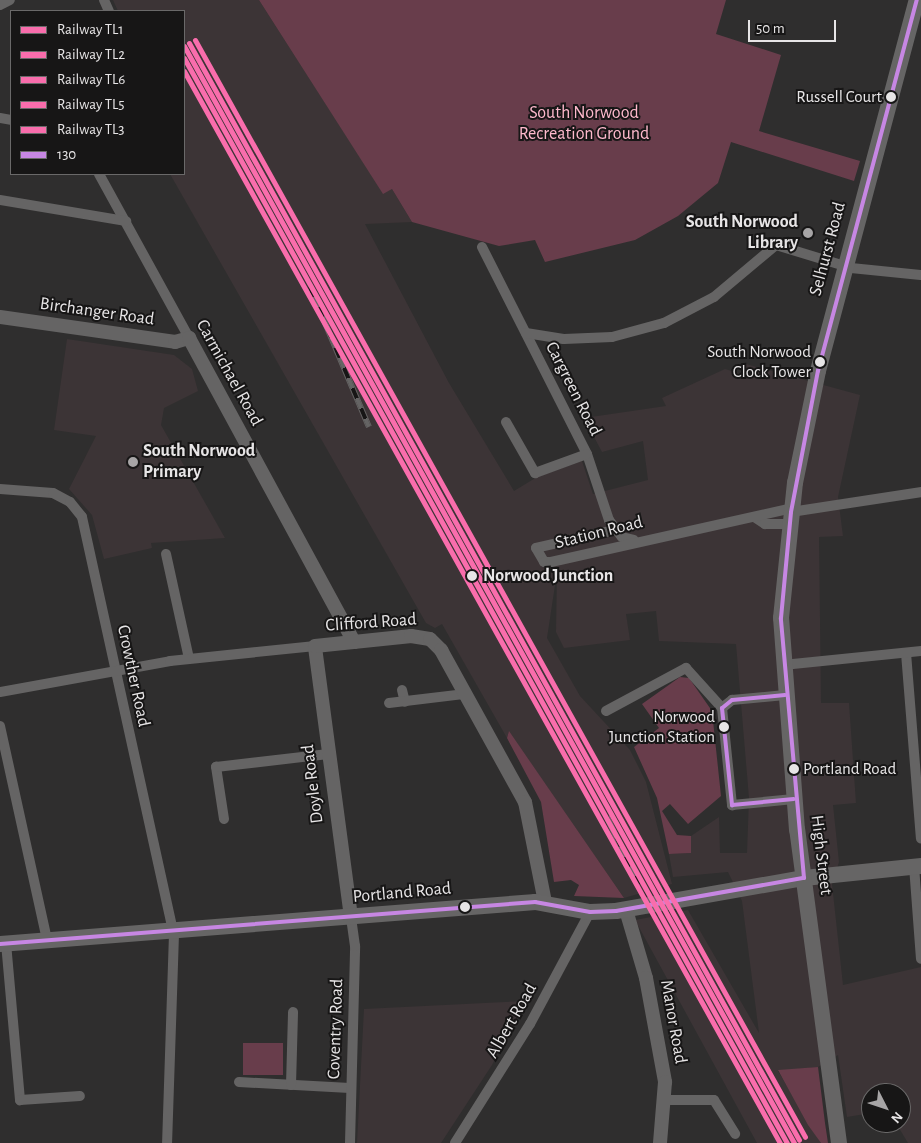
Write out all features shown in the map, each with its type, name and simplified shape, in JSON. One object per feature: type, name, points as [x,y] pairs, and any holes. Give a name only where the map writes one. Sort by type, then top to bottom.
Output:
[{"type":"main road","name":"Selhurst Road","points":[[791,514],[844,266],[916,0]]},
{"type":"main road","name":"High Street","points":[[791,514],[781,618],[785,695],[794,800],[839,1143]]},
{"type":"main road","name":"Portland Road","points":[[3,944],[47,939],[545,902],[590,912],[626,910],[804,878],[918,866]]},
{"type":"street","points":[[0,5],[10,0]]},
{"type":"street","name":"Carmichael Road","points":[[100,175],[354,642]]},
{"type":"street","points":[[0,200],[126,221]]},
{"type":"street","points":[[526,333],[564,339],[612,337],[664,323],[714,296],[776,245],[844,266],[921,275]]},
{"type":"street","name":"Cargreen Road","points":[[482,247],[587,454],[615,530]]},
{"type":"street","name":"Birchanger Road","points":[[0,317],[175,342],[189,338]]},
{"type":"street","points":[[506,422],[535,473],[587,454]]},
{"type":"street","name":"Crowther Road","points":[[0,489],[53,493],[70,502],[82,517],[173,930],[167,1143]]},
{"type":"street","points":[[791,514],[921,492]]},
{"type":"street","name":"Station Road","points":[[615,530],[536,548],[544,562],[551,562],[634,540],[756,518],[766,512],[791,514]]},
{"type":"street","name":"Station Road","points":[[756,518],[766,524],[791,514]]},
{"type":"street","points":[[615,530],[634,540]]},
{"type":"street","points":[[166,554],[189,659]]},
{"type":"street","name":"Clifford Road","points":[[0,692],[115,670],[189,659],[412,636],[430,639],[465,694],[528,809],[545,902]]},
{"type":"street","name":"Doyle Road","points":[[315,646],[351,917]]},
{"type":"street","points":[[783,665],[921,651]]},
{"type":"street","points":[[906,653],[921,838]]},
{"type":"street","points":[[606,711],[686,668],[722,708],[732,806],[794,800]]},
{"type":"street","points":[[402,690],[404,702]]},
{"type":"street","points":[[389,703],[465,694]]},
{"type":"street","points":[[722,708],[732,700],[785,695]]},
{"type":"street","points":[[0,726],[47,939]]},
{"type":"street","points":[[224,820],[216,768],[328,754]]},
{"type":"street","points":[[918,866],[921,958]]},
{"type":"street","name":"Manor Road","points":[[626,910],[649,992],[666,1100],[660,1143]]},
{"type":"street","name":"Albert Road","points":[[455,1143],[530,1024],[590,912]]},
{"type":"street","name":"Coventry Road","points":[[350,1143],[355,946],[351,917]]},
{"type":"street","points":[[3,944],[20,1100],[80,1096]]},
{"type":"street","points":[[291,1085],[293,1012]]},
{"type":"street","points":[[239,1082],[350,1088]]},
{"type":"street","points":[[666,1100],[714,1100],[735,1134]]},
{"type":"shaded area","points":[[113,0],[259,0],[383,193],[392,189],[412,222],[365,224],[449,383],[514,491],[537,477],[582,461],[593,494],[648,480],[643,441],[602,452],[584,418],[666,406],[662,398],[725,369],[742,374],[746,364],[860,395],[838,497],[843,536],[819,537],[821,703],[849,703],[856,803],[833,805],[839,862],[832,884],[843,985],[921,967],[921,1143],[908,1143],[902,1133],[911,1133],[911,1083],[861,1083],[861,1115],[847,1117],[838,1055],[818,1067],[778,1071],[821,1143],[757,1143],[635,920],[688,910],[759,1033],[742,901],[728,872],[673,877],[669,854],[691,853],[691,836],[719,817],[720,853],[747,853],[749,798],[736,644],[659,641],[656,611],[626,614],[630,640],[564,648],[556,632],[557,572],[547,638],[580,696],[630,750],[646,782],[672,884],[624,898],[509,732],[507,738],[442,624],[435,628],[426,623],[171,175],[185,175],[185,10],[118,10]]},
{"type":"shaded area","name":"South Norwood Primary","points":[[67,339],[174,355],[192,369],[198,391],[164,408],[161,425],[225,538],[151,543],[152,548],[104,559],[92,515],[69,489],[96,436],[54,430]]},
{"type":"shaded area","points":[[525,1001],[492,1065],[441,1143],[357,1143],[364,1009]]},
{"type":"green space","name":"South Norwood Recreation Ground","points":[[259,0],[726,0],[716,34],[781,55],[759,131],[860,161],[854,181],[731,142],[718,183],[678,216],[635,240],[545,262],[535,240],[499,246],[412,222],[392,189],[383,194]]},
{"type":"green space","points":[[680,677],[689,678],[712,711],[721,796],[688,824],[670,804],[662,811],[677,835],[691,836],[691,853],[669,854],[657,798],[634,747],[659,728],[642,704]]},
{"type":"green space","points":[[509,731],[624,898],[574,896],[579,885],[571,880],[554,882],[541,802],[507,738]]},
{"type":"green space","points":[[243,1043],[283,1043],[283,1075],[243,1075]]},
{"type":"green space","points":[[818,1067],[828,1143],[821,1143],[808,1125],[778,1070]]},
{"type":"railway","points":[[310,287],[369,427]]},
{"type":"railway","points":[[607,817],[639,885]]},
{"type":"rail line","name":"TL3","points":[[195,40],[805,1137]]},
{"type":"rail line","name":"TL6","points":[[189,43],[799,1140]]},
{"type":"rail line","name":"TL1","points":[[185,48],[794,1143]]},
{"type":"rail line","name":"TL2","points":[[185,60],[787,1143]]},
{"type":"rail line","name":"TL5","points":[[185,73],[780,1143]]},
{"type":"transit line","name":"130","points":[[804,878],[781,618],[791,512],[818,371],[917,0]]},
{"type":"transit line","name":"130","points":[[785,695],[732,700],[722,708],[732,805],[794,799]]},
{"type":"transit line","name":"130","points":[[0,944],[535,902],[590,912],[616,911],[804,878]]},
{"type":"place","name":"Russell Court","points":[[891,97]]},
{"type":"place","name":"South Norwood Library","points":[[808,233]]},
{"type":"place","name":"South Norwood Clock Tower","points":[[820,362]]},
{"type":"place","name":"South Norwood Primary","points":[[133,462]]},
{"type":"place","name":"Norwood Junction","points":[[472,576]]},
{"type":"place","name":"Norwood Junction Station","points":[[724,727]]},
{"type":"place","name":"Portland Road","points":[[794,769]]}]
